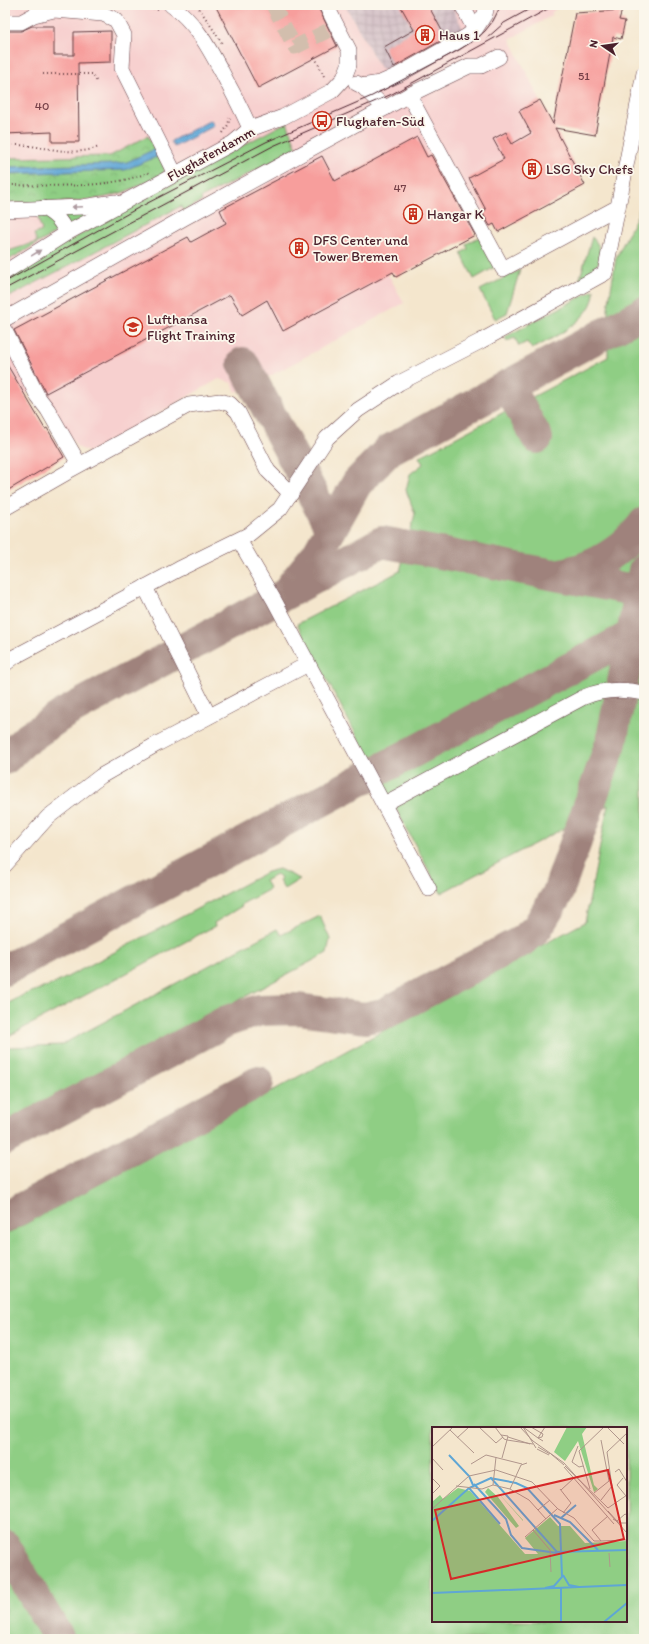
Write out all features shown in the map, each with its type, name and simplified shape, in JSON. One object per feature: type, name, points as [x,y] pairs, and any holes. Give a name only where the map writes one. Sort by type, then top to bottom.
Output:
[{"type":"street","points":[[326,5],[349,50],[349,65],[344,78],[362,86],[385,108]]},
{"type":"street","points":[[462,5],[475,30]]},
{"type":"street","points":[[362,86],[380,83],[398,75],[467,36],[475,30],[485,14],[487,5]]},
{"type":"street","points":[[167,9],[185,16],[197,31],[217,63],[242,110],[250,129]]},
{"type":"street","points":[[5,22],[21,22],[34,15],[54,10],[103,14],[116,20],[124,35],[122,68],[172,168]]},
{"type":"street","points":[[5,319],[184,218],[409,95],[470,66],[481,66],[499,57]]},
{"type":"street","points":[[5,664],[26,650],[145,587],[248,535],[280,509],[327,438],[358,410],[399,383],[481,341],[605,273],[642,98],[644,73]]},
{"type":"street","name":"Flughafendamm","points":[[5,272],[67,233],[130,199],[172,168],[233,143],[250,129],[283,117],[329,85],[344,78]]},
{"type":"street","points":[[409,95],[503,269],[618,207]]},
{"type":"street","name":"Flughafendamm","points":[[5,210],[82,207],[130,199]]},
{"type":"street","points":[[43,208],[54,214],[60,220],[67,233]]},
{"type":"street","points":[[5,331],[38,397],[48,410],[72,469]]},
{"type":"street","points":[[5,508],[189,404],[220,401],[230,404],[238,412],[268,471],[291,494]]},
{"type":"street","points":[[239,540],[308,664],[429,889]]},
{"type":"street","points":[[145,587],[209,716]]},
{"type":"street","points":[[5,865],[48,817],[101,776],[209,716],[308,664]]},
{"type":"street","points":[[384,804],[584,697],[594,693],[606,691],[644,693]]},
{"type":"path","points":[[146,5],[167,9]]},
{"type":"path","points":[[196,5],[222,43]]},
{"type":"path","points":[[315,57],[329,85]]},
{"type":"path","points":[[43,74],[92,74],[97,82]]},
{"type":"path","points":[[219,135],[228,125],[230,116],[242,110]]},
{"type":"path","points":[[5,144],[74,152],[90,150],[100,146]]},
{"type":"path","points":[[5,185],[96,184],[118,182],[172,168]]},
{"type":"shaded area","points":[[5,5],[345,5],[380,68],[386,70],[395,68],[447,40],[463,29],[451,5],[561,5],[551,13],[553,15],[510,39],[585,185],[498,232],[494,224],[486,229],[484,225],[473,231],[433,154],[354,197],[388,274],[404,303],[272,375],[236,392],[232,383],[219,379],[89,452],[77,447],[51,405],[42,385],[25,394],[5,361]]},
{"type":"shaded area","points":[[345,5],[451,5],[463,29],[395,68],[386,70],[380,68]]},
{"type":"green space","points":[[287,122],[297,149],[201,198],[202,201],[183,211],[181,206],[11,296],[5,285],[5,277],[172,183]]},
{"type":"green space","points":[[148,136],[165,168],[163,174],[139,186],[110,196],[80,201],[5,203],[5,158],[110,156]]},
{"type":"green space","points":[[644,189],[644,1639],[5,1639],[5,1235],[585,922],[608,805],[441,893],[297,624],[400,571],[415,514],[406,490],[410,474],[423,464],[419,457],[608,357],[608,308],[616,258],[638,214]]},
{"type":"green space","points":[[104,208],[68,226],[58,212]]},
{"type":"green space","points":[[48,214],[61,230],[5,262],[5,252],[37,242],[34,234],[42,231],[37,215]]},
{"type":"green space","points":[[479,237],[495,267],[474,279],[461,253],[468,249],[466,244]]},
{"type":"green space","points":[[592,237],[600,250],[601,256],[596,267],[579,281]]},
{"type":"green space","points":[[520,270],[507,313],[495,319],[480,290]]},
{"type":"green space","points":[[594,290],[593,300],[581,318],[572,326],[551,339],[532,349],[527,342],[519,346],[515,338],[507,341],[505,337]]},
{"type":"green space","points":[[279,869],[300,879],[284,889],[279,881],[281,879],[277,874],[265,881],[270,889],[242,904],[242,906],[214,923],[215,926],[5,1038],[5,1005],[23,995],[54,984],[267,872]]},
{"type":"green space","points":[[320,916],[330,939],[327,953],[5,1125],[5,1049],[9,1047],[61,1045],[277,929],[281,935]]},
{"type":"water","points":[[211,120],[214,126],[174,147],[171,141]]},
{"type":"water","points":[[155,149],[159,156],[125,170],[5,174],[5,167],[114,164],[127,162]]},
{"type":"building","points":[[215,5],[317,5],[337,46],[258,88]]},
{"type":"building","name":"Haus 1","points":[[400,5],[428,5],[446,38],[394,67],[384,47],[414,30]]},
{"type":"building","points":[[622,10],[619,20],[625,21],[621,39],[613,37],[595,135],[555,128],[585,185],[498,232],[494,224],[490,226],[482,212],[486,210],[469,178],[504,159],[493,139],[506,132],[512,144],[531,133],[519,111],[540,100],[553,124],[575,13]]},
{"type":"building","points":[[32,26],[54,26],[54,55],[74,55],[74,32],[111,31],[111,62],[78,63],[79,142],[52,142],[52,132],[5,134],[5,73],[7,73],[7,43],[5,43],[5,31],[21,31]]},
{"type":"building","points":[[417,137],[427,157],[431,155],[475,235],[396,277],[393,272],[283,331],[267,300],[242,315],[230,295],[46,393],[14,330],[188,237],[191,242],[226,223],[220,210],[322,156],[335,181]]},
{"type":"building","points":[[5,361],[45,429],[47,428],[64,457],[5,492]]},
{"type":"taxiway","points":[[292,585],[317,554],[357,483],[389,450],[644,312]]},
{"type":"taxiway","points":[[243,363],[331,529]]},
{"type":"taxiway","points":[[508,385],[537,438]]},
{"type":"taxiway","points":[[559,574],[598,562],[616,551],[637,532],[644,523]]},
{"type":"taxiway","points":[[5,759],[24,741],[63,714],[382,542],[644,592]]},
{"type":"taxiway","points":[[5,970],[632,635],[644,570]]},
{"type":"taxiway","points":[[5,1139],[227,1021],[260,1010],[298,1009],[365,1018],[384,1014],[522,941],[537,928],[557,895],[611,743],[632,635],[644,629]]},
{"type":"taxiway","points":[[5,1217],[258,1082]]},
{"type":"taxiway","points":[[5,1546],[59,1639]]},
{"type":"tunnel","points":[[273,5],[295,47],[337,26]]},
{"type":"tram line","points":[[5,282],[138,208],[266,142],[372,96],[459,50],[485,31],[493,21],[501,5]]},
{"type":"tram line","points":[[486,39],[504,23],[537,5]]},
{"type":"tram line","points":[[5,289],[273,146],[392,94],[555,5]]},
{"type":"place","name":"Haus 1","points":[[425,35]]},
{"type":"place","name":"Flughafen-Süd","points":[[322,121]]},
{"type":"place","name":"LSG Sky Chefs","points":[[532,169]]},
{"type":"place","name":"Hangar K","points":[[413,214]]},
{"type":"place","name":"DFS Center und Tower Bremen","points":[[299,248]]},
{"type":"place","name":"Lufthansa Flight Training","points":[[133,327]]}]
